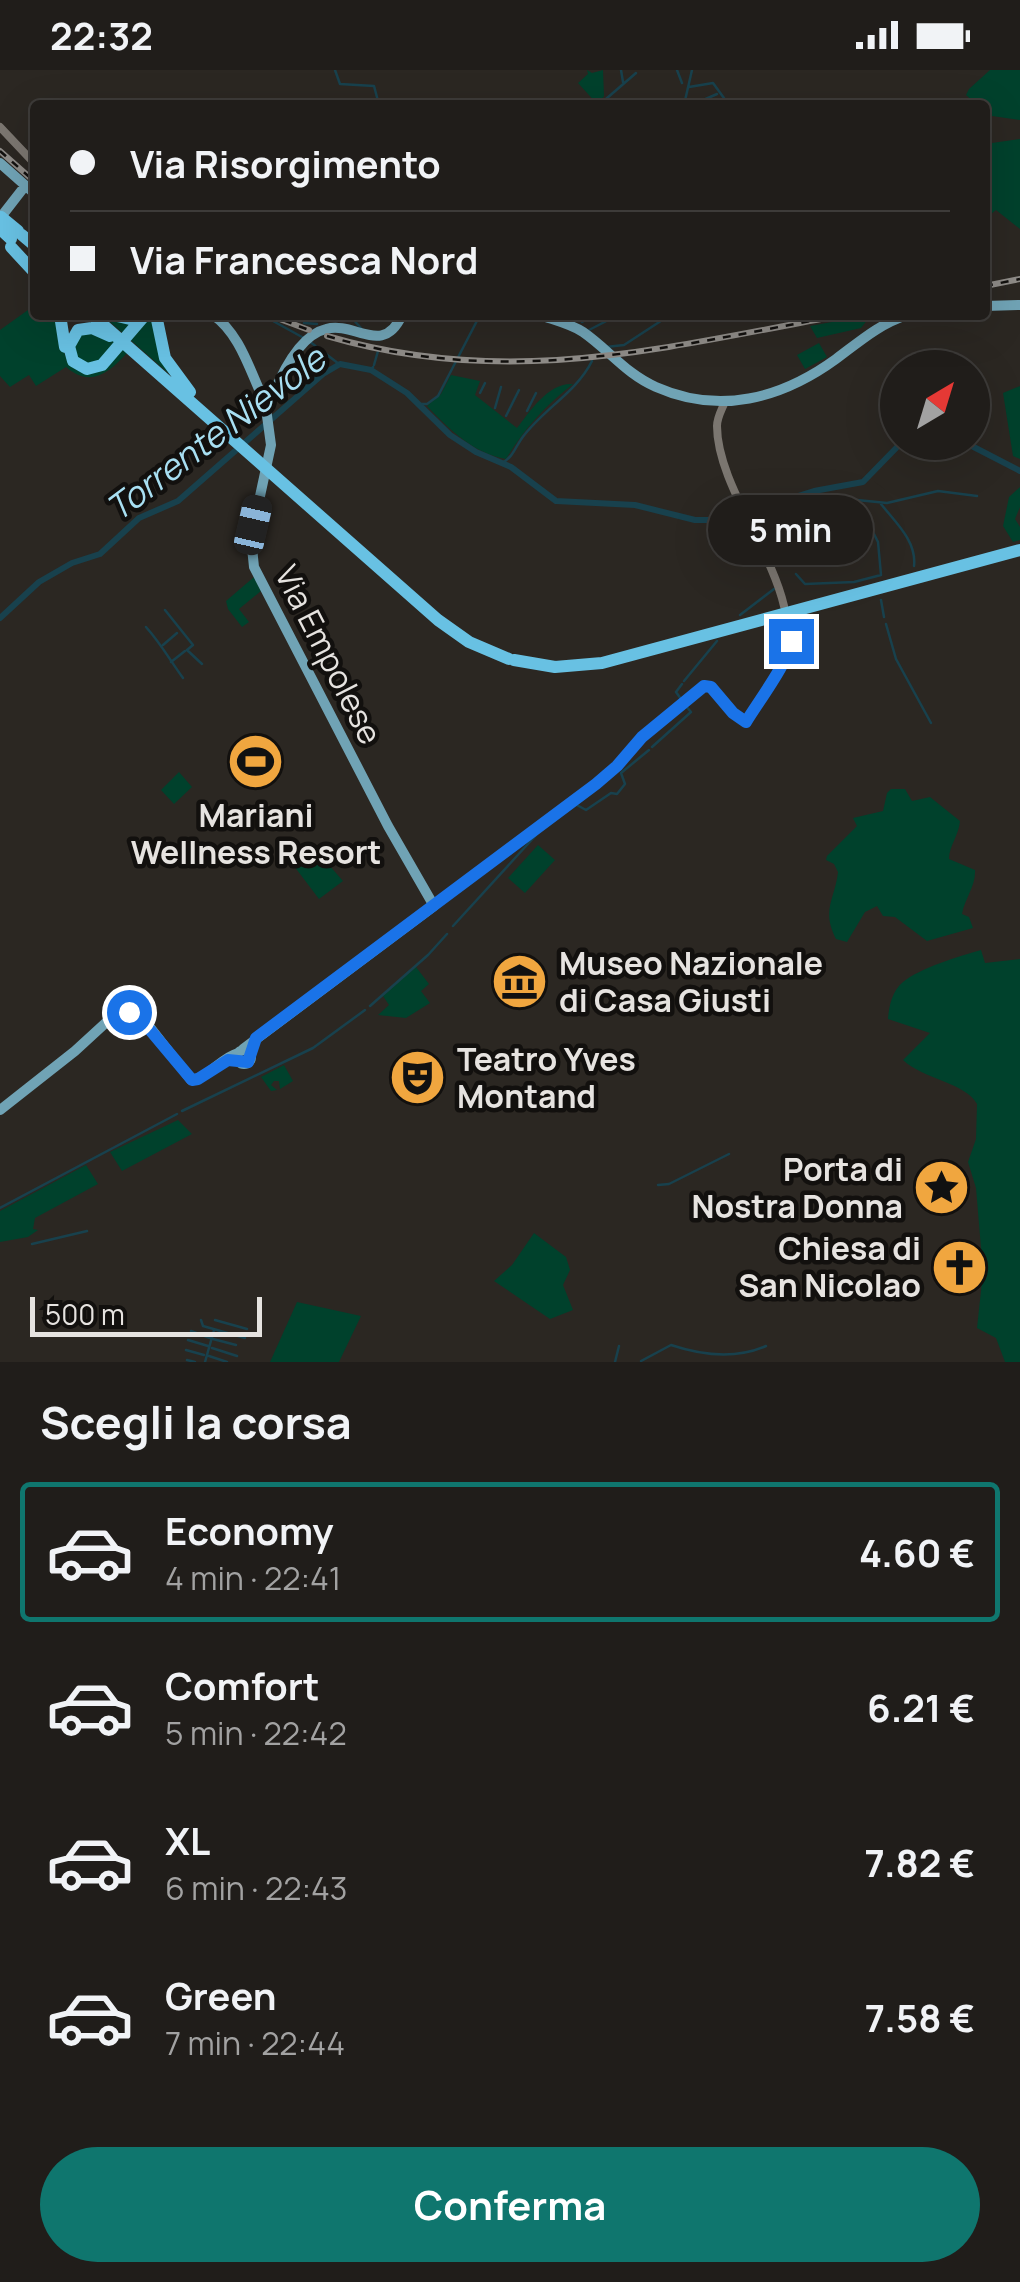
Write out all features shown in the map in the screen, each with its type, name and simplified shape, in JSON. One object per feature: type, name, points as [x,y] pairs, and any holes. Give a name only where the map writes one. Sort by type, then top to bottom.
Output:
[{"type":"highway","points":[[14,220],[30,255]]},
{"type":"highway","points":[[61,320],[67,357],[76,368],[96,372],[143,320]]},
{"type":"highway","points":[[100,320],[170,384]]},
{"type":"highway","points":[[101,320],[213,416]]},
{"type":"highway","points":[[149,320],[168,362],[186,388],[230,434]]},
{"type":"highway","points":[[116,351],[102,364],[87,369],[73,361],[68,346],[78,330],[101,331],[230,434],[456,629],[512,657],[555,667],[602,663],[1020,548]]},
{"type":"main road","points":[[0,127],[30,159]]},
{"type":"main road","points":[[2,169],[14,220]]},
{"type":"main road","points":[[2,169],[12,189],[14,220]]},
{"type":"main road","points":[[990,306],[1020,306]]},
{"type":"main road","points":[[219,320],[237,341],[268,401]]},
{"type":"main road","points":[[268,401],[283,373],[311,337],[328,328],[380,336],[392,330],[399,320]]},
{"type":"main road","points":[[553,320],[584,332],[613,360],[644,381],[683,397],[724,404],[765,395],[804,378],[877,328],[895,320]]},
{"type":"main road","name":"Via Empolese","points":[[268,401],[271,452],[251,538],[254,567],[388,826],[434,906]]},
{"type":"main road","points":[[724,404],[717,421],[718,437],[740,502],[774,569],[784,606]]},
{"type":"main road","points":[[0,1110],[129,1012],[192,1080],[242,1055],[256,1038],[596,784],[642,737],[706,685],[746,722],[790,653],[786,616]]},
{"type":"green space","points":[[587,70],[603,70],[601,100],[593,100],[578,83],[588,74]]},
{"type":"green space","points":[[990,70],[1020,70],[1020,120],[992,116],[990,100],[972,100],[966,95]]},
{"type":"green space","points":[[1020,139],[1020,229],[996,210],[990,215],[990,143]]},
{"type":"green space","points":[[30,309],[30,320],[60,320],[66,356],[83,373],[91,367],[71,352],[80,332],[109,337],[127,353],[99,375],[83,376],[66,367],[36,386],[29,375],[10,387],[0,376],[0,330]]},
{"type":"green space","points":[[108,320],[153,320],[175,379]]},
{"type":"green space","points":[[867,320],[861,328],[817,338],[810,326]]},
{"type":"green space","points":[[819,343],[827,357],[805,369],[797,355]]},
{"type":"green space","points":[[451,375],[480,381],[475,395],[517,428],[548,393],[573,384],[536,418],[506,459],[473,446],[427,406],[441,394]]},
{"type":"green space","points":[[1020,386],[1020,459],[1013,456],[1003,393]]},
{"type":"green space","points":[[1020,487],[1020,507],[1015,519],[1020,527],[1020,540],[1013,542],[1003,526],[1009,497]]},
{"type":"green space","points":[[254,577],[261,591],[239,609],[249,622],[242,627],[226,601]]},
{"type":"green space","points":[[179,772],[192,787],[174,804],[161,790]]},
{"type":"green space","points":[[891,789],[905,789],[912,801],[930,797],[960,821],[949,859],[975,870],[962,914],[969,917],[973,928],[927,941],[895,917],[883,916],[877,906],[865,912],[847,942],[836,939],[829,912],[838,872],[826,860],[827,856],[857,826],[853,818],[883,811]]},
{"type":"green space","points":[[538,845],[555,860],[525,893],[508,878]]},
{"type":"green space","points":[[315,849],[343,881],[319,899],[294,866]]},
{"type":"green space","points":[[981,950],[985,963],[1020,959],[1020,1362],[1005,1362],[996,1338],[977,1328],[983,1272],[976,1188],[968,1162],[976,1139],[977,1104],[964,1091],[903,1060],[930,1033],[888,1019],[892,999],[903,982],[930,967]]},
{"type":"green space","points":[[416,967],[429,984],[421,991],[430,1003],[406,1018],[378,1015],[389,1005],[383,996]]},
{"type":"green space","points":[[284,1065],[293,1081],[280,1089],[279,1081],[274,1081],[271,1085],[277,1090],[271,1091],[261,1077]]},
{"type":"green space","points":[[178,1120],[192,1134],[122,1171],[110,1152]]},
{"type":"green space","points":[[86,1165],[98,1184],[35,1218],[33,1229],[38,1230],[28,1237],[0,1242],[0,1211]]},
{"type":"green space","points":[[534,1233],[566,1257],[570,1270],[563,1285],[573,1310],[550,1319],[494,1281],[512,1265]]},
{"type":"green space","points":[[297,1302],[361,1316],[339,1362],[270,1362]]},
{"type":"waterway","points":[[335,70],[340,84],[374,86],[378,100]]},
{"type":"waterway","points":[[621,70],[623,82]]},
{"type":"waterway","points":[[677,70],[682,83]]},
{"type":"waterway","points":[[685,100],[692,70]]},
{"type":"waterway","points":[[605,100],[636,73]]},
{"type":"waterway","points":[[689,87],[713,83],[725,100]]},
{"type":"waterway","points":[[703,100],[717,94]]},
{"type":"waterway","points":[[354,320],[361,328]]},
{"type":"waterway","points":[[418,404],[427,404],[438,396],[477,320]]},
{"type":"waterway","points":[[582,322],[586,320]]},
{"type":"waterway","points":[[589,330],[608,320]]},
{"type":"waterway","points":[[606,347],[624,345],[662,320]]},
{"type":"waterway","points":[[273,321],[302,337]]},
{"type":"waterway","points":[[304,323],[317,324]]},
{"type":"waterway","points":[[309,341],[339,364]]},
{"type":"waterway","points":[[374,365],[378,351]]},
{"type":"waterway","points":[[502,463],[592,361]]},
{"type":"waterway","name":"Torrente Nievole","points":[[0,618],[39,582],[72,563],[100,554],[139,518],[178,501],[323,374],[340,364],[371,370],[407,393],[450,435],[511,467],[556,501],[635,505],[695,520],[722,520],[814,491],[863,482],[884,460]]},
{"type":"waterway","points":[[480,393],[485,383]]},
{"type":"waterway","points":[[495,408],[501,387]]},
{"type":"waterway","points":[[506,416],[519,390]]},
{"type":"waterway","points":[[527,411],[536,393]]},
{"type":"waterway","name":"Torrente Nievole","points":[[990,455],[1020,471]]},
{"type":"waterway","points":[[796,574],[805,584],[854,582],[881,575],[878,542],[857,500],[887,503],[938,491],[977,496]]},
{"type":"waterway","points":[[881,504],[909,540],[914,566]]},
{"type":"waterway","points":[[740,615],[774,589]]},
{"type":"waterway","points":[[881,600],[884,617]]},
{"type":"waterway","points":[[165,610],[193,645],[187,650],[202,664]]},
{"type":"waterway","points":[[886,624],[896,659],[931,723]]},
{"type":"waterway","points":[[146,627],[183,678]]},
{"type":"waterway","points":[[163,645],[177,633]]},
{"type":"waterway","points":[[684,681],[717,641]]},
{"type":"waterway","points":[[171,662],[185,651]]},
{"type":"waterway","points":[[681,699],[676,692],[682,684]]},
{"type":"waterway","points":[[652,747],[691,712],[685,705]]},
{"type":"waterway","points":[[556,819],[575,804],[586,810],[611,793],[617,794],[625,784],[621,773],[649,750]]},
{"type":"waterway","points":[[453,926],[537,834]]},
{"type":"waterway","points":[[370,1006],[447,934]]},
{"type":"waterway","points":[[182,1111],[313,1048],[365,1010]]},
{"type":"waterway","points":[[0,1208],[177,1114]]},
{"type":"waterway","points":[[658,1185],[669,1184],[729,1154]]},
{"type":"waterway","points":[[32,1244],[87,1231]]},
{"type":"waterway","points":[[201,1320],[203,1326],[245,1338]]},
{"type":"waterway","points":[[215,1320],[247,1329]]},
{"type":"waterway","points":[[205,1362],[214,1330]]},
{"type":"waterway","points":[[191,1331],[210,1338]]},
{"type":"waterway","points":[[213,1339],[236,1345]]},
{"type":"waterway","points":[[188,1340],[208,1346]]},
{"type":"waterway","points":[[641,1361],[671,1345],[718,1354],[743,1353],[766,1346]]},
{"type":"waterway","points":[[615,1362],[619,1346]]},
{"type":"waterway","points":[[212,1348],[237,1356]]},
{"type":"waterway","points":[[186,1350],[204,1355]]},
{"type":"waterway","points":[[209,1356],[227,1362]]},
{"type":"waterway","points":[[187,1360],[195,1362]]},
{"type":"railway","points":[[0,151],[30,178]]},
{"type":"railway","points":[[990,285],[1020,279]]},
{"type":"railway","points":[[282,320],[309,330]]},
{"type":"railway","points":[[327,336],[393,352],[458,360],[522,361],[648,350],[816,320]]},
{"type":"place","name":"Mariani Wellness Resort","points":[[256,762]]},
{"type":"place","name":"Museo Nazionale di Casa Giusti","points":[[520,982]]},
{"type":"place","name":"Teatro Yves Montand","points":[[418,1078]]},
{"type":"place","name":"Porta di Nostra Donna","points":[[942,1188]]},
{"type":"place","name":"Chiesa di San Nicolao","points":[[960,1267]]},
{"type":"route","points":[[129,1012],[140,1018],[192,1080],[228,1060],[248,1062],[256,1038],[596,784],[642,737],[704,686],[711,687],[746,722],[784,664],[791,641]]}]
